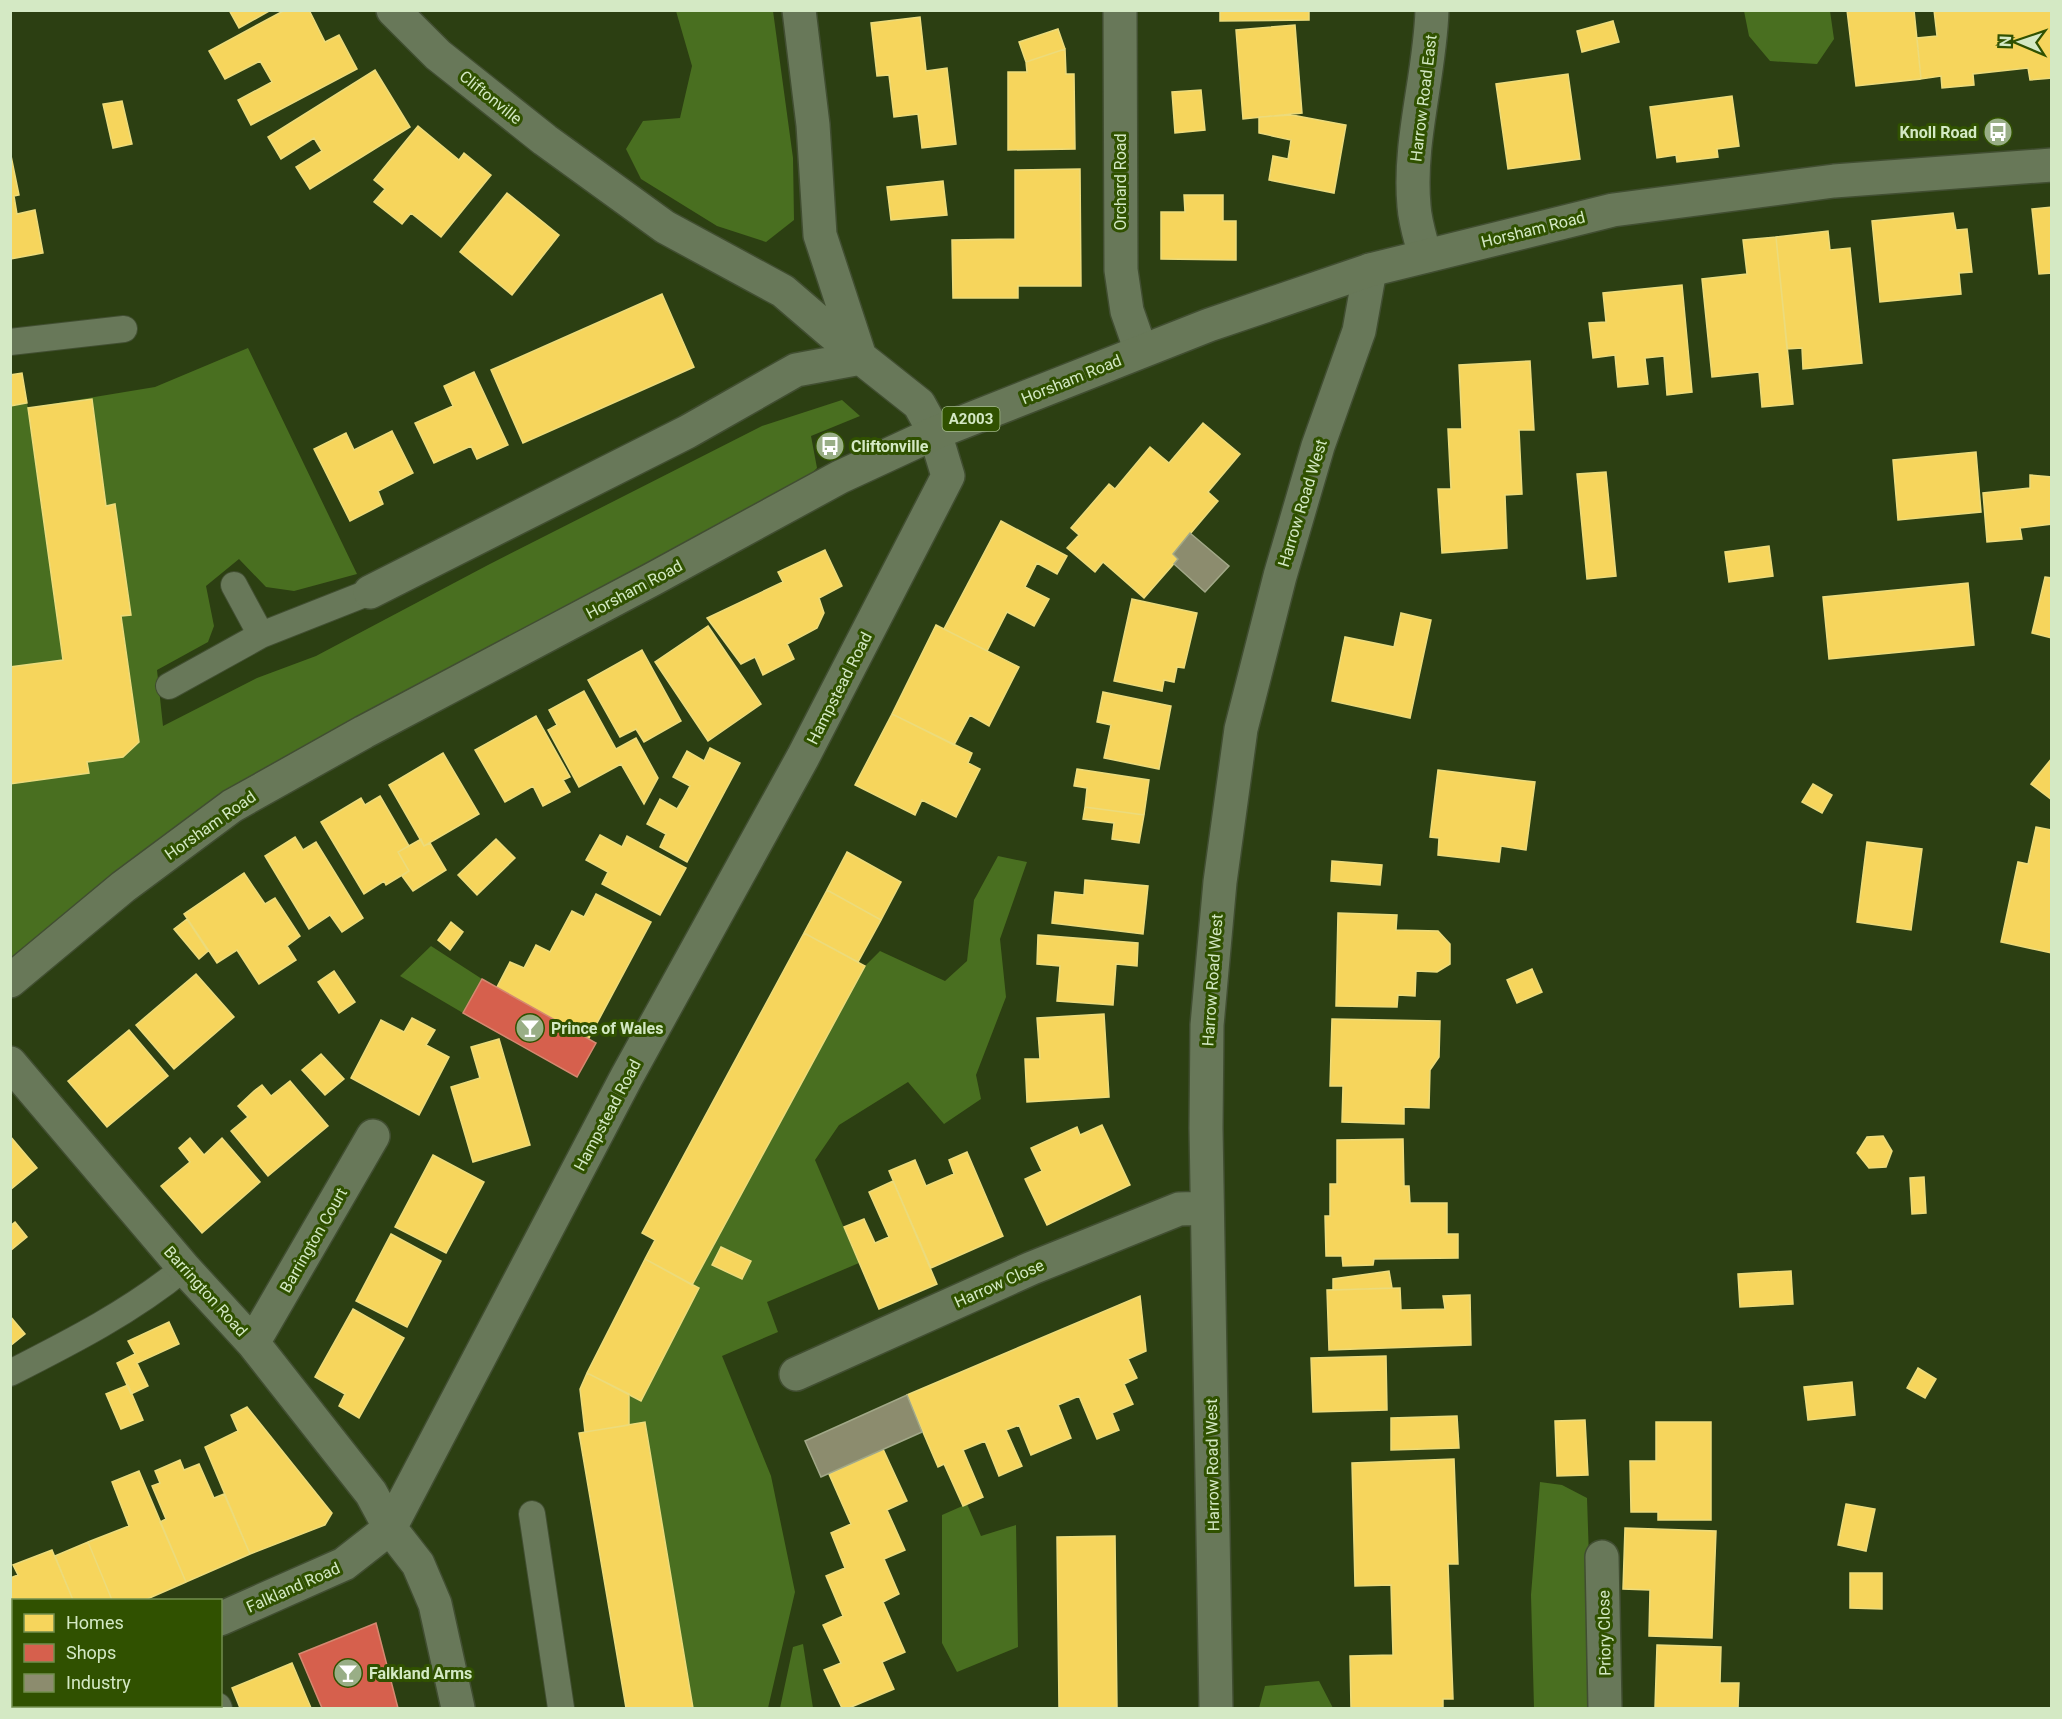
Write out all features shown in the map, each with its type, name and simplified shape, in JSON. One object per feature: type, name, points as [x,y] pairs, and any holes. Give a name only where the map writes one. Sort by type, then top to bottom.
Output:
[{"type":"main road","name":"Horsham Road","points":[[10,981],[123,887],[232,806],[364,732],[840,477],[935,433],[1209,325],[1370,270],[1613,210],[1834,181],[2052,165]]},
{"type":"street","name":"Cliftonville","points":[[393,10],[438,55],[544,140],[665,227],[783,291],[919,404],[935,433]]},
{"type":"street","points":[[370,592],[687,432],[796,370],[861,358],[820,235],[813,125],[799,10]]},
{"type":"street","name":"Orchard Road","points":[[1120,10],[1121,270],[1127,311],[1141,351]]},
{"type":"street","name":"Harrow Road East","points":[[1425,256],[1414,208],[1414,154],[1431,41],[1432,10]]},
{"type":"street","name":"Harrow Road West","points":[[1216,1708],[1207,1208],[1208,1024],[1220,882],[1241,729],[1286,556],[1318,446],[1359,331],[1370,270]]},
{"type":"street","name":"Hampstead Road","points":[[390,1528],[626,1078],[803,757],[948,476],[935,433]]},
{"type":"street","name":"Barrington Road","points":[[10,1063],[184,1268],[253,1343],[371,1493],[390,1528]]},
{"type":"street","name":"Barrington Court","points":[[253,1343],[373,1136]]},
{"type":"street","name":"Harrow Close","points":[[796,1374],[1032,1268],[1179,1209],[1207,1208]]},
{"type":"street","points":[[390,1528],[418,1564],[435,1604],[458,1708]]},
{"type":"street","name":"Falkland Road","points":[[222,1618],[344,1564],[390,1528]]},
{"type":"street","name":"Priory Close","points":[[1602,1557],[1605,1708]]},
{"type":"lane","points":[[10,342],[124,329]]},
{"type":"lane","points":[[234,585],[261,635]]},
{"type":"lane","points":[[169,686],[261,635],[370,592]]},
{"type":"lane","points":[[10,1372],[65,1345],[156,1292],[184,1268]]},
{"type":"lane","points":[[532,1514],[561,1708]]},
{"type":"green space","points":[[676,11],[773,11],[793,158],[794,220],[766,242],[717,226],[641,179],[626,149],[643,121],[680,118],[692,66]]},
{"type":"green space","points":[[1744,11],[1830,11],[1834,39],[1817,64],[1770,61],[1749,36]]},
{"type":"green space","points":[[248,348],[357,574],[294,591],[266,587],[239,559],[206,586],[214,626],[208,642],[157,670],[163,726],[257,678],[316,656],[488,565],[762,426],[842,400],[860,416],[811,436],[817,468],[799,486],[530,626],[11,964],[11,406],[27,403],[28,408],[155,387]]},
{"type":"green space","points":[[998,856],[1027,862],[1000,939],[1006,997],[976,1075],[981,1099],[944,1124],[908,1082],[839,1125],[815,1160],[859,1263],[767,1302],[778,1332],[722,1356],[771,1476],[795,1592],[768,1708],[693,1708],[645,1422],[629,1425],[629,1394],[692,1285],[865,966],[880,951],[945,981],[967,961],[974,900]]},
{"type":"green space","points":[[431,946],[482,979],[463,1013],[400,976]]},
{"type":"green space","points":[[1540,1482],[1562,1485],[1587,1498],[1594,1708],[1534,1708],[1531,1595]]},
{"type":"green space","points":[[967,1504],[981,1536],[1016,1525],[1018,1647],[957,1672],[942,1643],[942,1515]]},
{"type":"green space","points":[[803,1644],[813,1708],[780,1708],[793,1647]]},
{"type":"green space","points":[[1319,1681],[1333,1708],[1259,1708],[1265,1686]]},
{"type":"building: Homes","points":[[229,10],[271,10],[239,28]]},
{"type":"building: Homes","points":[[285,10],[309,10],[325,42],[339,35],[357,69],[251,125],[238,100],[272,82],[260,61],[225,79],[209,51]]},
{"type":"building: Homes","points":[[1220,10],[1309,10],[1309,20],[1220,21]]},
{"type":"building: Homes","points":[[1847,10],[1914,10],[1921,79],[1856,86]]},
{"type":"building: Homes","points":[[1934,10],[2052,10],[2052,78],[2030,80],[2028,68],[1973,74],[1974,85],[1942,88],[1941,76],[1921,79],[1917,38],[1937,36]]},
{"type":"building: Homes","points":[[920,17],[926,71],[947,68],[956,144],[922,148],[918,114],[894,117],[889,75],[877,76],[871,23]]},
{"type":"building: Homes","points":[[1613,21],[1619,42],[1582,52],[1577,31]]},
{"type":"building: Homes","points":[[1295,25],[1302,113],[1243,119],[1236,30]]},
{"type":"building: Homes","points":[[1058,29],[1065,49],[1026,62],[1019,42]]},
{"type":"building: Homes","points":[[1065,49],[1066,74],[1074,74],[1075,149],[1008,150],[1008,72],[1027,72],[1026,62]]},
{"type":"building: Homes","points":[[375,70],[410,127],[310,189],[296,167],[322,151],[314,138],[281,159],[268,137]]},
{"type":"building: Homes","points":[[1568,74],[1580,159],[1508,169],[1496,84]]},
{"type":"building: Homes","points":[[1201,90],[1205,130],[1175,133],[1172,92]]},
{"type":"building: Homes","points":[[1732,96],[1739,146],[1717,149],[1718,157],[1677,162],[1676,155],[1657,158],[1650,107]]},
{"type":"building: Homes","points":[[122,101],[132,144],[113,148],[103,104]]},
{"type":"building: Homes","points":[[1292,115],[1346,125],[1334,193],[1269,180],[1273,156],[1288,159],[1291,140],[1259,133],[1259,117]]},
{"type":"building: Homes","points":[[418,126],[459,160],[464,153],[491,175],[441,237],[411,213],[402,224],[374,202],[385,189],[374,180]]},
{"type":"building: Homes","points":[[10,151],[19,195],[14,196],[17,214],[35,210],[43,253],[10,259]]},
{"type":"building: Homes","points":[[1080,169],[1081,286],[1018,286],[1018,298],[953,298],[952,240],[1015,239],[1015,170]]},
{"type":"building: Homes","points":[[943,181],[947,215],[891,220],[887,187]]},
{"type":"building: Homes","points":[[507,193],[559,235],[512,295],[460,252]]},
{"type":"building: Homes","points":[[1184,195],[1223,195],[1223,221],[1236,221],[1236,260],[1161,259],[1161,212],[1185,212]]},
{"type":"building: Homes","points":[[2052,207],[2052,273],[2039,274],[2032,209]]},
{"type":"building: Homes","points":[[1953,213],[1956,230],[1967,229],[1972,272],[1959,273],[1961,294],[1880,302],[1872,221]]},
{"type":"building: Homes","points":[[1828,231],[1830,250],[1850,248],[1862,363],[1803,369],[1802,348],[1787,349],[1776,237]]},
{"type":"building: Homes","points":[[1776,237],[1793,404],[1762,407],[1759,372],[1712,377],[1702,279],[1747,274],[1743,240]]},
{"type":"building: Homes","points":[[1682,285],[1692,392],[1667,395],[1664,356],[1645,358],[1648,384],[1618,387],[1615,355],[1593,358],[1589,323],[1606,322],[1603,293]]},
{"type":"building: Homes","points":[[662,294],[694,367],[523,443],[491,370]]},
{"type":"building: Homes","points":[[1530,361],[1534,430],[1519,430],[1522,494],[1505,495],[1507,548],[1442,553],[1438,489],[1451,489],[1448,429],[1462,429],[1459,365]]},
{"type":"building: Homes","points":[[474,372],[508,445],[477,459],[471,446],[434,463],[415,423],[453,406],[444,386]]},
{"type":"building: Homes","points":[[22,373],[27,403],[10,406],[10,375]]},
{"type":"building: Homes","points":[[92,399],[106,506],[115,504],[131,615],[121,616],[139,742],[123,757],[87,762],[89,773],[10,784],[10,667],[63,660],[28,408]]},
{"type":"building: Homes","points":[[1203,423],[1240,454],[1208,492],[1218,501],[1173,554],[1178,559],[1144,598],[1103,562],[1095,572],[1067,548],[1079,535],[1071,528],[1109,484],[1115,489],[1150,447],[1169,463]]},
{"type":"building: Homes","points":[[392,431],[413,473],[378,491],[383,504],[350,521],[314,449],[346,433],[354,450]]},
{"type":"building: Homes","points":[[1976,452],[1981,512],[1898,520],[1893,460]]},
{"type":"building: Homes","points":[[1606,472],[1616,576],[1587,579],[1577,474]]},
{"type":"building: Homes","points":[[2030,475],[2052,477],[2052,524],[2020,528],[2022,539],[1987,542],[1983,493],[2030,488]]},
{"type":"building: Homes","points":[[1001,521],[1067,556],[1057,574],[1037,563],[1025,587],[1049,599],[1034,626],[1007,612],[987,651],[944,629]]},
{"type":"building: Homes","points":[[1769,546],[1773,576],[1729,582],[1725,552]]},
{"type":"building: Homes","points":[[825,550],[842,586],[819,598],[824,613],[817,628],[787,644],[794,659],[763,675],[755,657],[741,664],[707,618],[783,582],[778,572]]},
{"type":"building: Homes","points":[[2045,577],[2052,578],[2052,638],[2032,633]]},
{"type":"building: Homes","points":[[1968,583],[1974,645],[1829,659],[1823,597]]},
{"type":"building: Homes","points":[[1132,599],[1197,613],[1184,668],[1177,667],[1174,682],[1164,680],[1162,691],[1114,681]]},
{"type":"building: Homes","points":[[1401,613],[1431,620],[1410,718],[1332,701],[1345,637],[1394,647]]},
{"type":"building: Homes","points":[[936,625],[1019,667],[989,726],[970,715],[954,745],[892,714]]},
{"type":"building: Homes","points":[[708,626],[761,704],[708,741],[655,662]]},
{"type":"building: Homes","points":[[642,650],[681,721],[644,742],[636,729],[620,737],[588,680]]},
{"type":"building: Homes","points":[[584,691],[616,749],[636,738],[658,778],[644,804],[621,764],[579,787],[548,730],[557,725],[549,710]]},
{"type":"building: Homes","points":[[1103,692],[1171,706],[1159,769],[1104,758],[1111,725],[1097,722]]},
{"type":"building: Homes","points":[[892,714],[972,753],[968,763],[980,769],[956,817],[922,800],[915,815],[855,785]]},
{"type":"building: Homes","points":[[536,716],[570,777],[563,780],[570,792],[543,806],[533,786],[505,802],[475,750]]},
{"type":"building: Homes","points":[[710,748],[740,763],[687,862],[660,847],[666,834],[647,824],[660,799],[677,809],[683,799],[690,786],[673,777],[687,751],[704,761]]},
{"type":"building: Homes","points":[[443,753],[479,814],[424,846],[389,785]]},
{"type":"building: Homes","points":[[2052,758],[2052,800],[2031,784]]},
{"type":"building: Homes","points":[[1077,769],[1149,780],[1144,815],[1085,807],[1087,788],[1074,786]]},
{"type":"building: Homes","points":[[1438,770],[1535,782],[1526,850],[1501,846],[1499,862],[1438,855],[1439,838],[1430,837]]},
{"type":"building: Homes","points":[[1813,784],[1832,795],[1822,813],[1802,802]]},
{"type":"building: Homes","points":[[380,796],[409,846],[398,852],[409,871],[386,885],[384,881],[364,894],[321,822],[361,798],[365,805]]},
{"type":"building: Homes","points":[[1085,807],[1144,815],[1139,843],[1112,839],[1114,823],[1083,819]]},
{"type":"building: Homes","points":[[2036,827],[2052,830],[2052,953],[2001,942],[2018,862],[2028,864]]},
{"type":"building: Homes","points":[[600,835],[622,847],[627,836],[686,868],[660,915],[602,884],[608,872],[586,860]]},
{"type":"building: Homes","points":[[295,837],[303,850],[316,842],[363,918],[342,932],[330,915],[309,929],[265,856]]},
{"type":"building: Homes","points":[[421,839],[424,846],[430,843],[446,870],[413,891],[402,876],[409,871],[398,852]]},
{"type":"building: Homes","points":[[496,839],[515,858],[477,895],[458,875]]},
{"type":"building: Homes","points":[[1867,842],[1922,849],[1911,930],[1857,922]]},
{"type":"building: Homes","points":[[847,852],[901,882],[881,920],[827,890]]},
{"type":"building: Homes","points":[[1332,861],[1382,865],[1380,885],[1331,881]]},
{"type":"building: Homes","points":[[244,873],[265,904],[275,898],[300,936],[287,946],[296,960],[259,984],[237,950],[217,963],[184,914]]},
{"type":"building: Homes","points":[[1085,880],[1148,886],[1143,934],[1052,923],[1055,892],[1084,895]]},
{"type":"building: Homes","points":[[827,890],[881,920],[858,962],[804,933]]},
{"type":"building: Homes","points":[[596,894],[651,922],[589,1038],[496,989],[510,962],[524,968],[536,945],[550,952],[572,911],[584,917]]},
{"type":"building: Homes","points":[[1338,913],[1397,915],[1396,930],[1438,931],[1450,944],[1450,964],[1437,972],[1416,971],[1415,996],[1398,995],[1397,1007],[1336,1006]]},
{"type":"building: Homes","points":[[187,919],[208,951],[199,959],[174,929]]},
{"type":"building: Homes","points":[[451,922],[463,932],[450,950],[438,940]]},
{"type":"building: Homes","points":[[804,933],[865,966],[692,1285],[645,1259],[655,1240],[642,1233]]},
{"type":"building: Homes","points":[[1038,935],[1138,943],[1137,966],[1116,964],[1113,1005],[1057,1001],[1060,966],[1037,964]]},
{"type":"building: Homes","points":[[1532,969],[1542,992],[1517,1003],[1507,980]]},
{"type":"building: Homes","points":[[334,971],[355,1002],[339,1013],[318,982]]},
{"type":"building: Homes","points":[[196,974],[234,1017],[174,1069],[136,1025]]},
{"type":"building: Homes","points":[[1104,1014],[1109,1097],[1027,1102],[1025,1059],[1040,1059],[1037,1018]]},
{"type":"building: Homes","points":[[412,1018],[435,1030],[426,1045],[449,1057],[419,1115],[351,1078],[381,1020],[404,1032]]},
{"type":"building: Homes","points":[[1332,1019],[1440,1021],[1439,1057],[1430,1070],[1429,1108],[1404,1107],[1404,1124],[1342,1122],[1343,1086],[1330,1086]]},
{"type":"building: Homes","points":[[129,1030],[168,1076],[107,1127],[68,1081]]},
{"type":"building: Homes","points":[[499,1039],[530,1145],[473,1162],[451,1087],[480,1078],[471,1047]]},
{"type":"building: Homes","points":[[321,1054],[344,1079],[325,1095],[302,1070]]},
{"type":"building: Homes","points":[[290,1081],[328,1126],[268,1176],[231,1131],[248,1117],[238,1106],[254,1091],[262,1085],[271,1096]]},
{"type":"building: Homes","points":[[1102,1125],[1130,1185],[1047,1225],[1025,1179],[1042,1171],[1031,1148],[1077,1127],[1080,1135]]},
{"type":"building: Homes","points":[[10,1136],[37,1168],[10,1190]]},
{"type":"building: Homes","points":[[1883,1136],[1892,1151],[1886,1167],[1869,1168],[1857,1153],[1867,1137]]},
{"type":"building: Homes","points":[[190,1138],[204,1155],[222,1138],[260,1182],[202,1233],[161,1186],[190,1162],[179,1148]]},
{"type":"building: Homes","points":[[1403,1139],[1404,1186],[1409,1186],[1410,1203],[1447,1203],[1447,1234],[1458,1234],[1458,1258],[1374,1259],[1373,1265],[1343,1266],[1342,1256],[1326,1256],[1325,1216],[1330,1216],[1330,1184],[1337,1184],[1337,1140]]},
{"type":"building: Homes","points":[[967,1152],[1003,1236],[931,1268],[889,1171],[915,1160],[926,1186],[954,1174],[949,1160]]},
{"type":"building: Homes","points":[[433,1155],[484,1182],[446,1253],[395,1227]]},
{"type":"building: Homes","points":[[1924,1177],[1926,1213],[1912,1214],[1910,1178]]},
{"type":"building: Homes","points":[[893,1181],[937,1284],[879,1309],[844,1227],[864,1219],[875,1243],[889,1237],[869,1192]]},
{"type":"building: Homes","points":[[15,1222],[27,1237],[10,1251],[10,1226]]},
{"type":"building: Homes","points":[[391,1234],[441,1261],[407,1327],[356,1301]]},
{"type":"building: Homes","points":[[721,1247],[751,1261],[742,1279],[712,1265]]},
{"type":"building: Homes","points":[[645,1259],[699,1288],[641,1401],[587,1373]]},
{"type":"building: Homes","points":[[1389,1271],[1392,1288],[1333,1290],[1333,1279]]},
{"type":"building: Homes","points":[[1791,1271],[1793,1304],[1740,1307],[1738,1274]]},
{"type":"building: Homes","points":[[1400,1288],[1401,1310],[1445,1309],[1443,1296],[1470,1295],[1471,1345],[1329,1350],[1327,1290]]},
{"type":"building: Homes","points":[[1140,1296],[1146,1351],[1128,1359],[1137,1378],[1124,1384],[1133,1404],[1112,1413],[1119,1430],[1097,1439],[1079,1396],[1058,1405],[1071,1438],[1031,1455],[1019,1425],[1006,1430],[1022,1466],[999,1476],[985,1441],[963,1450],[983,1497],[963,1506],[944,1464],[938,1467],[907,1395]]},
{"type":"building: Homes","points":[[353,1309],[404,1338],[359,1418],[339,1406],[345,1394],[315,1377]]},
{"type":"building: Homes","points":[[10,1316],[25,1334],[10,1346]]},
{"type":"building: Homes","points":[[169,1322],[179,1344],[137,1363],[148,1386],[131,1394],[117,1363],[135,1354],[128,1341]]},
{"type":"building: Homes","points":[[1386,1356],[1387,1410],[1313,1412],[1311,1358]]},
{"type":"building: Homes","points":[[1918,1368],[1936,1379],[1925,1398],[1907,1388]]},
{"type":"building: Homes","points":[[587,1373],[629,1394],[629,1425],[585,1432],[580,1389]]},
{"type":"building: Homes","points":[[1852,1382],[1855,1415],[1808,1420],[1804,1387]]},
{"type":"building: Homes","points":[[128,1385],[143,1420],[121,1429],[106,1394]]},
{"type":"building: Homes","points":[[247,1407],[332,1513],[325,1525],[250,1554],[205,1447],[238,1431],[231,1415]]},
{"type":"building: Homes","points":[[1457,1416],[1459,1448],[1391,1450],[1391,1418]]},
{"type":"building: Homes","points":[[1585,1420],[1588,1475],[1557,1476],[1555,1421]]},
{"type":"building: Homes","points":[[645,1422],[693,1708],[626,1708],[579,1433]]},
{"type":"building: Homes","points":[[1656,1422],[1711,1422],[1711,1520],[1658,1520],[1658,1512],[1631,1512],[1630,1461],[1656,1461]]},
{"type":"building: Homes","points":[[883,1449],[907,1501],[887,1510],[905,1550],[884,1559],[899,1594],[883,1602],[905,1652],[882,1662],[894,1689],[849,1708],[842,1708],[824,1670],[841,1663],[823,1625],[843,1616],[826,1576],[845,1568],[831,1533],[851,1524],[829,1474]]},
{"type":"building: Homes","points":[[1454,1459],[1458,1564],[1448,1564],[1453,1699],[1443,1699],[1443,1708],[1351,1708],[1350,1656],[1393,1655],[1391,1585],[1355,1586],[1352,1463]]},
{"type":"building: Homes","points":[[180,1460],[184,1470],[199,1464],[214,1498],[224,1494],[250,1554],[186,1582],[160,1522],[166,1519],[152,1486],[160,1483],[155,1471]]},
{"type":"building: Homes","points":[[139,1471],[186,1582],[147,1599],[112,1599],[88,1542],[129,1526],[112,1482]]},
{"type":"building: Homes","points":[[1846,1504],[1875,1509],[1866,1551],[1838,1545]]},
{"type":"building: Homes","points":[[1625,1528],[1716,1531],[1712,1638],[1649,1636],[1650,1590],[1623,1589]]},
{"type":"building: Homes","points":[[1115,1536],[1117,1708],[1059,1708],[1057,1537]]},
{"type":"building: Homes","points":[[88,1542],[112,1599],[73,1599],[55,1556]]},
{"type":"building: Homes","points":[[52,1550],[73,1599],[12,1599],[12,1658],[10,1658],[10,1578],[18,1575],[13,1565]]},
{"type":"building: Homes","points":[[1850,1573],[1882,1573],[1882,1609],[1850,1608]]},
{"type":"building: Homes","points":[[1657,1645],[1721,1647],[1720,1683],[1739,1683],[1738,1708],[1655,1708]]},
{"type":"building: Homes","points":[[292,1663],[311,1708],[240,1708],[232,1688]]},
{"type":"building: Homes","points":[[206,1707],[206,1708],[180,1708]]},
{"type":"building: Shops","name":"Prince of Wales","points":[[482,979],[596,1043],[577,1077],[463,1013]]},
{"type":"building: Shops","name":"Falkland Arms","points":[[376,1623],[398,1708],[322,1708],[299,1654]]},
{"type":"building: Industry","points":[[1190,533],[1229,566],[1205,592],[1174,564],[1178,559],[1173,554]]},
{"type":"building: Industry","points":[[907,1395],[922,1432],[821,1477],[805,1441]]},
{"type":"place","name":"Knoll Road","points":[[1998,132]]},
{"type":"place","name":"Cliftonville","points":[[830,446]]},
{"type":"place","name":"Prince of Wales","points":[[530,1028]]},
{"type":"place","name":"Falkland Arms","points":[[348,1673]]}]
